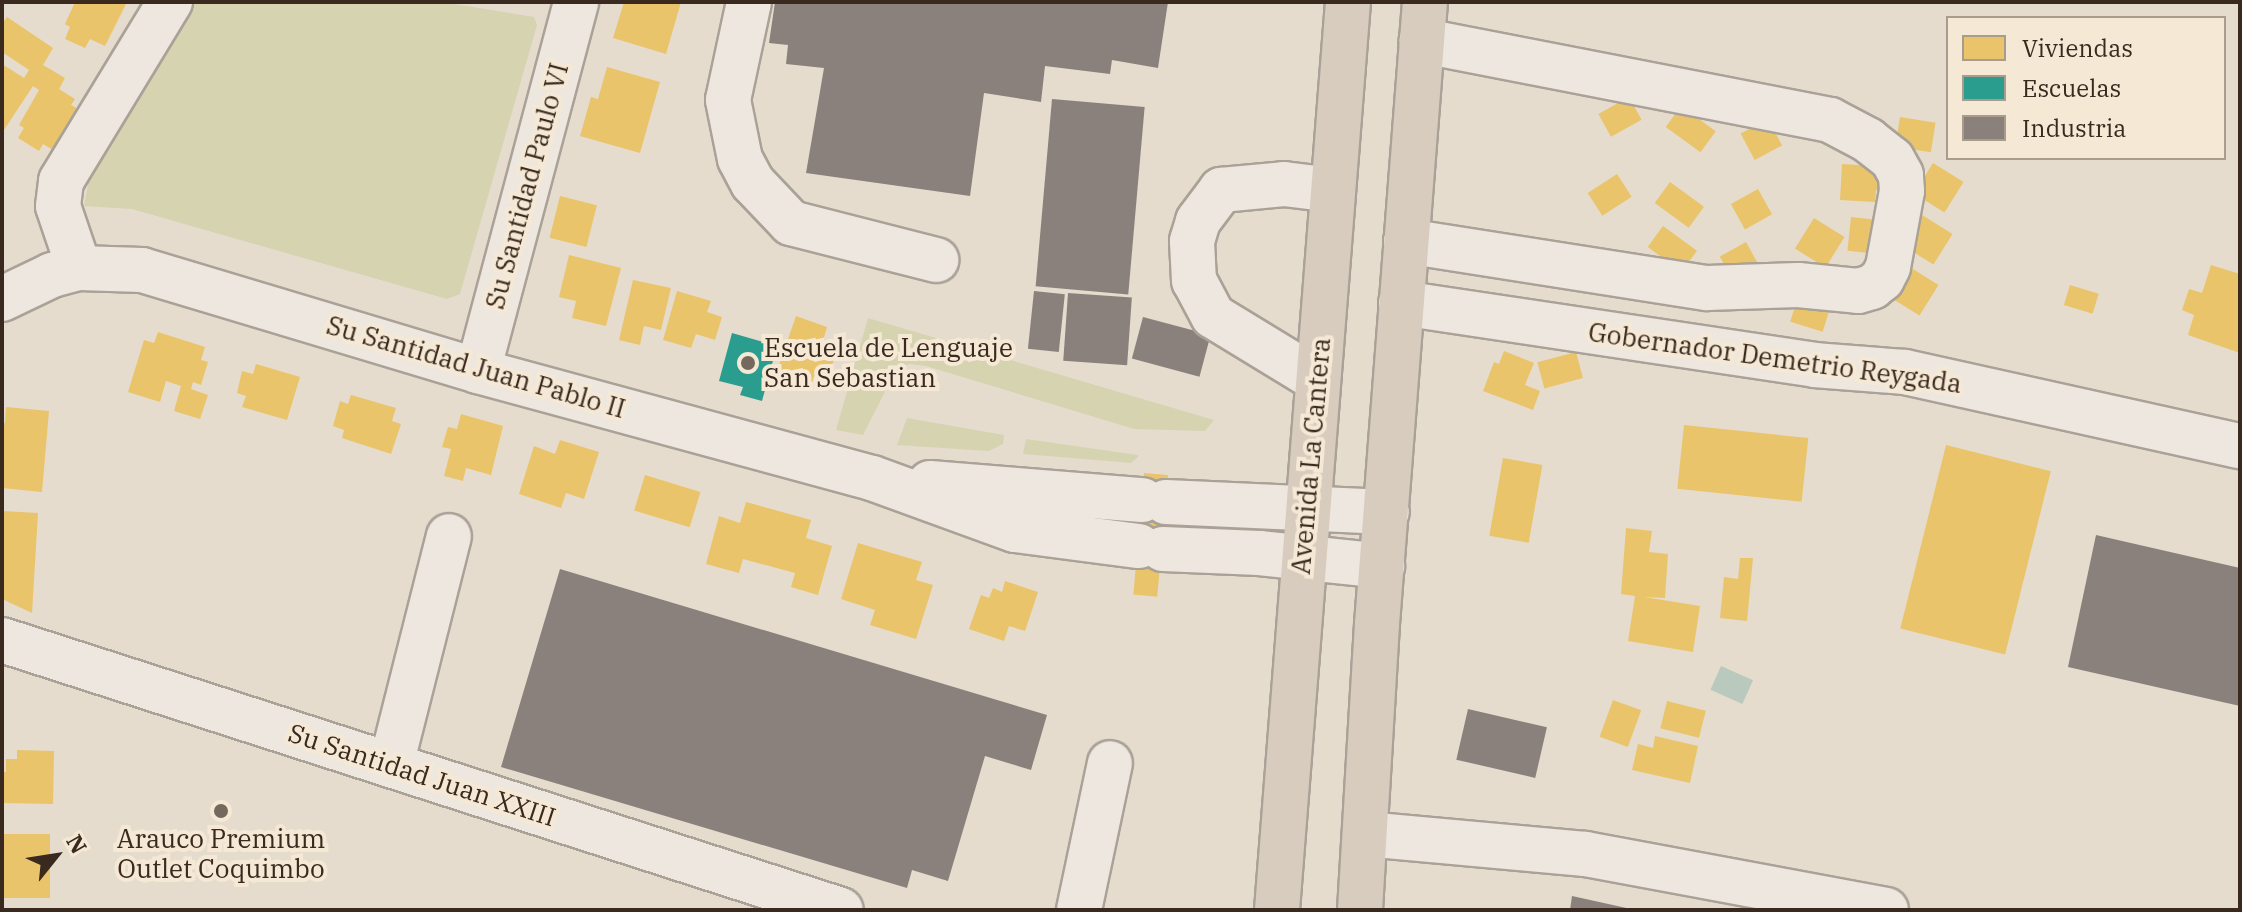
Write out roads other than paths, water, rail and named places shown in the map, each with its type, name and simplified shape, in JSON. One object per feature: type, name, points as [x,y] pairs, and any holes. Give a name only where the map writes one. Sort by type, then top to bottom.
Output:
[{"type":"highway","name":"Avenida La Cantera","points":[[1277,910],[1302,559],[1348,2]]},
{"type":"highway","points":[[1360,910],[1423,21]]},
{"type":"street","points":[[79,268],[58,206],[61,181],[170,2]]},
{"type":"street","name":"Su Santidad Paulo VI","points":[[478,371],[576,2]]},
{"type":"street","points":[[749,2],[728,100],[740,159],[753,183],[791,223],[936,260]]},
{"type":"street","points":[[1406,241],[1707,288],[1810,285],[1858,291],[1872,287],[1882,279],[1888,267],[1902,191],[1901,175],[1892,159],[1868,140],[1830,120],[1423,21]]},
{"type":"street","points":[[1318,380],[1213,316],[1194,281],[1192,241],[1198,221],[1221,190],[1284,184],[1333,190]]},
{"type":"street","name":"Su Santidad Juan Pablo II","points":[[2,299],[39,280],[79,268],[142,270],[478,371],[872,478],[1015,530],[1151,548],[1382,566]]},
{"type":"street","name":"Gobernador Demetrio Reygada","points":[[1401,303],[1814,365],[1905,372],[2240,446]]},
{"type":"street","name":"Su Santidad Juan Pablo II","points":[[872,478],[1154,501],[1387,512]]},
{"type":"street","points":[[391,765],[449,536]]},
{"type":"street","name":"Su Santidad Juan XXIII","points":[[2,640],[841,910]]},
{"type":"street","points":[[1079,910],[1110,763]]},
{"type":"street","points":[[1365,834],[1585,854],[1886,910]]},
{"type":"place","name":"Escuela de Lenguaje San Sebastian","points":[[748,363]]},
{"type":"place","name":"Arauco Premium Outlet Coquimbo","points":[[221,811]]}]
